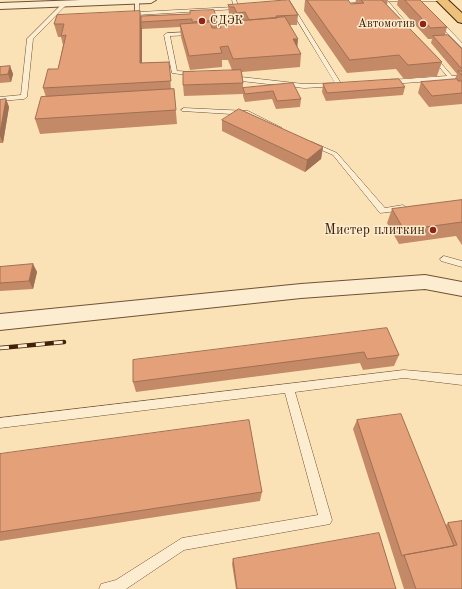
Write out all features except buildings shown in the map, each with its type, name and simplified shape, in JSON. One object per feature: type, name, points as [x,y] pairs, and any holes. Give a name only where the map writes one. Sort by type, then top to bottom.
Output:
[{"type":"main road","points":[[442,0],[462,19]]},
{"type":"street","points":[[0,6],[151,0]]},
{"type":"street","points":[[0,322],[301,291],[425,282],[462,288]]},
{"type":"lane","points":[[137,1],[137,14],[238,8],[234,0]]},
{"type":"lane","points":[[287,0],[339,85]]},
{"type":"lane","points":[[346,0],[347,2],[370,1]]},
{"type":"lane","points":[[377,0],[442,0]]},
{"type":"lane","points":[[384,0],[410,30]]},
{"type":"lane","points":[[418,0],[423,6]]},
{"type":"lane","points":[[0,100],[24,97],[30,39],[66,4]]},
{"type":"lane","points":[[434,17],[462,46]]},
{"type":"lane","points":[[197,33],[167,35],[174,72],[197,74]]},
{"type":"lane","points":[[431,54],[451,78]]},
{"type":"lane","points":[[384,82],[462,77]]},
{"type":"lane","points":[[228,78],[304,86],[347,85]]},
{"type":"lane","points":[[184,110],[248,113],[284,130]]},
{"type":"lane","points":[[306,140],[335,154],[383,211],[407,208]]},
{"type":"lane","points":[[444,259],[462,264]]},
{"type":"lane","points":[[0,423],[404,374],[462,380]]},
{"type":"lane","points":[[106,589],[119,586],[182,544],[326,520],[289,388]]},
{"type":"railway","points":[[0,348],[64,342]]},
{"type":"place","name":"СДЭК","points":[[202,21]]},
{"type":"place","name":"Автомотив","points":[[423,24]]},
{"type":"place","name":"Мистер плиткин","points":[[433,230]]}]
